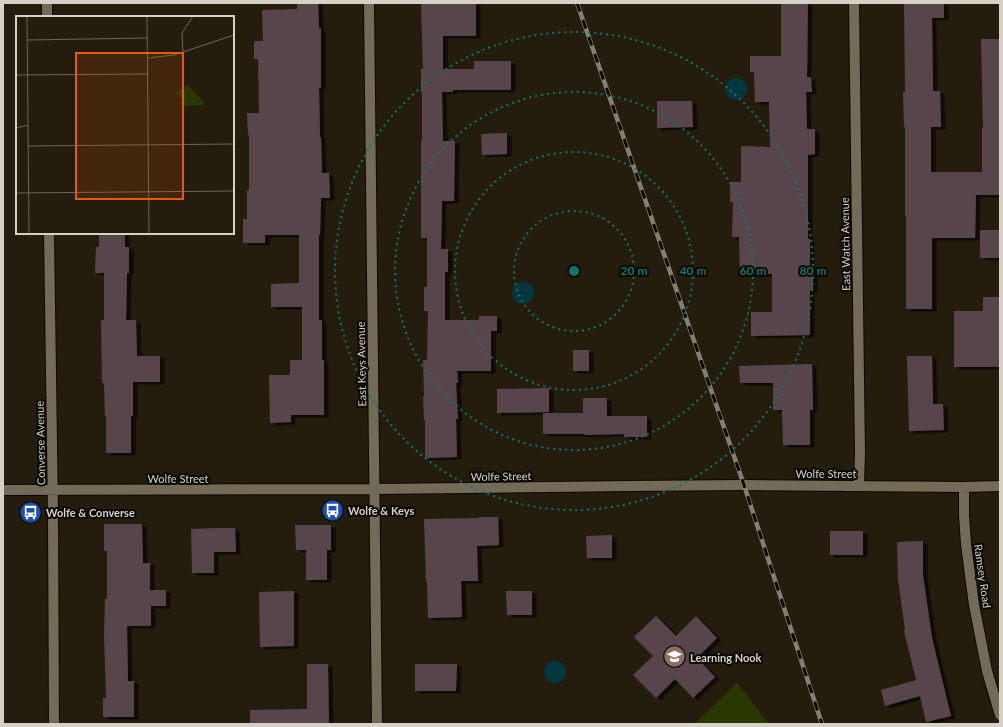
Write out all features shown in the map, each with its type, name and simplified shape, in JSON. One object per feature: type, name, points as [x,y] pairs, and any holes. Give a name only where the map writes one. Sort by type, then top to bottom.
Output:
[{"type":"street","points":[[47,3],[47,16]]},
{"type":"street","name":"East Keys Avenue","points":[[369,3],[377,724]]},
{"type":"street","name":"East Watch Avenue","points":[[854,3],[859,485]]},
{"type":"street","name":"Converse Avenue","points":[[50,234],[54,724]]},
{"type":"street","name":"Wolfe Street","points":[[3,490],[375,490],[631,486],[859,485],[964,487],[1000,486]]},
{"type":"street","name":"Ramsey Road","points":[[964,487],[966,544],[974,605],[987,671],[1000,715]]},
{"type":"green space","points":[[737,683],[769,724],[694,724]]},
{"type":"water","points":[[736,78],[744,81],[747,89],[744,97],[736,100],[728,97],[725,89],[728,81]]},
{"type":"water","points":[[523,282],[531,285],[534,293],[531,301],[523,304],[515,301],[512,293],[515,285]]},
{"type":"water","points":[[555,661],[563,664],[566,672],[563,680],[555,683],[547,680],[544,672],[547,664]]},
{"type":"building","points":[[297,3],[318,3],[319,28],[321,28],[321,88],[319,88],[320,137],[322,173],[329,173],[330,198],[321,198],[319,235],[319,320],[322,320],[324,415],[291,415],[291,422],[270,423],[269,375],[290,375],[290,360],[302,360],[302,307],[271,307],[271,284],[299,283],[299,235],[265,235],[265,243],[243,243],[243,219],[247,219],[247,190],[249,190],[249,135],[247,113],[259,113],[258,59],[254,59],[254,41],[263,41],[262,10],[297,9]]},
{"type":"building","points":[[421,3],[476,3],[476,36],[443,36],[443,69],[474,69],[474,61],[511,61],[511,90],[453,90],[453,92],[442,92],[443,141],[455,141],[454,201],[442,201],[441,249],[448,249],[448,272],[445,272],[445,320],[479,320],[479,316],[497,316],[497,331],[491,331],[491,371],[457,371],[457,457],[425,458],[423,360],[427,360],[428,311],[424,311],[424,287],[427,287],[427,238],[421,238],[421,69],[423,69]]},
{"type":"building","points":[[781,3],[808,3],[807,77],[811,77],[812,92],[806,92],[807,129],[815,129],[815,154],[808,155],[808,239],[810,239],[810,274],[813,274],[813,290],[810,290],[810,335],[751,336],[751,312],[772,312],[772,274],[740,274],[739,237],[732,237],[733,202],[730,202],[730,182],[741,182],[741,146],[770,147],[769,102],[755,102],[754,72],[750,72],[750,56],[781,56]]},
{"type":"building","points":[[904,3],[944,3],[944,18],[932,18],[933,91],[940,91],[941,127],[931,127],[931,172],[982,172],[983,128],[981,39],[1000,39],[1000,195],[976,195],[975,238],[932,238],[932,309],[906,309],[905,127],[903,92],[905,92]]},
{"type":"building","points":[[657,101],[692,101],[693,127],[657,128]]},
{"type":"building","points":[[507,133],[507,154],[482,155],[481,134]]},
{"type":"building","points":[[980,230],[1000,230],[1000,258],[980,258]]},
{"type":"building","points":[[99,234],[125,234],[125,247],[129,247],[126,320],[136,320],[137,356],[160,356],[160,382],[133,382],[131,453],[106,453],[106,416],[104,383],[102,383],[101,320],[104,320],[104,273],[95,273],[96,247],[99,247]]},
{"type":"building","points":[[983,297],[1000,297],[1000,367],[954,367],[954,311],[983,311]]},
{"type":"building","points":[[573,350],[589,350],[589,371],[573,371]]},
{"type":"building","points":[[907,356],[932,356],[933,404],[943,404],[944,430],[909,431]]},
{"type":"building","points":[[812,364],[813,410],[810,410],[810,445],[783,445],[782,410],[773,410],[773,383],[740,383],[739,366]]},
{"type":"building","points":[[549,388],[549,412],[497,413],[497,389]]},
{"type":"building","points":[[583,398],[607,398],[607,416],[647,416],[647,437],[624,437],[624,434],[543,434],[543,413],[583,413]]},
{"type":"building","points":[[498,517],[499,545],[477,546],[478,581],[461,581],[462,617],[428,618],[424,519]]},
{"type":"building","points":[[104,524],[142,524],[143,563],[150,563],[150,590],[166,590],[166,606],[151,606],[151,626],[127,626],[128,681],[134,681],[134,717],[103,717],[103,698],[106,698],[104,635],[105,599],[107,599],[107,551],[104,551]]},
{"type":"building","points":[[295,525],[331,525],[331,550],[327,550],[327,580],[306,580],[306,550],[296,550]]},
{"type":"building","points":[[235,528],[236,552],[214,552],[214,573],[192,573],[191,529]]},
{"type":"building","points":[[830,531],[863,531],[863,555],[830,555]]},
{"type":"building","points":[[612,535],[612,558],[587,558],[586,536]]},
{"type":"building","points":[[923,541],[923,575],[932,638],[951,716],[926,722],[920,696],[885,706],[881,690],[916,680],[904,631],[898,579],[897,542]]},
{"type":"building","points":[[294,591],[294,646],[260,647],[259,592]]},
{"type":"building","points":[[506,591],[532,591],[532,615],[507,615]]},
{"type":"building","points":[[656,616],[676,636],[696,616],[717,638],[697,658],[715,677],[693,698],[675,679],[656,698],[633,675],[653,656],[634,637]]},
{"type":"building","points":[[307,664],[328,664],[329,724],[250,724],[250,710],[307,709]]},
{"type":"building","points":[[415,664],[457,664],[456,691],[415,691]]},
{"type":"railway","points":[[577,3],[744,485],[822,724]]},
{"type":"place","name":"Wolfe & Keys","points":[[333,510]]},
{"type":"place","name":"Wolfe & Converse","points":[[30,512]]},
{"type":"place","name":"Learning Nook","points":[[674,657]]}]
